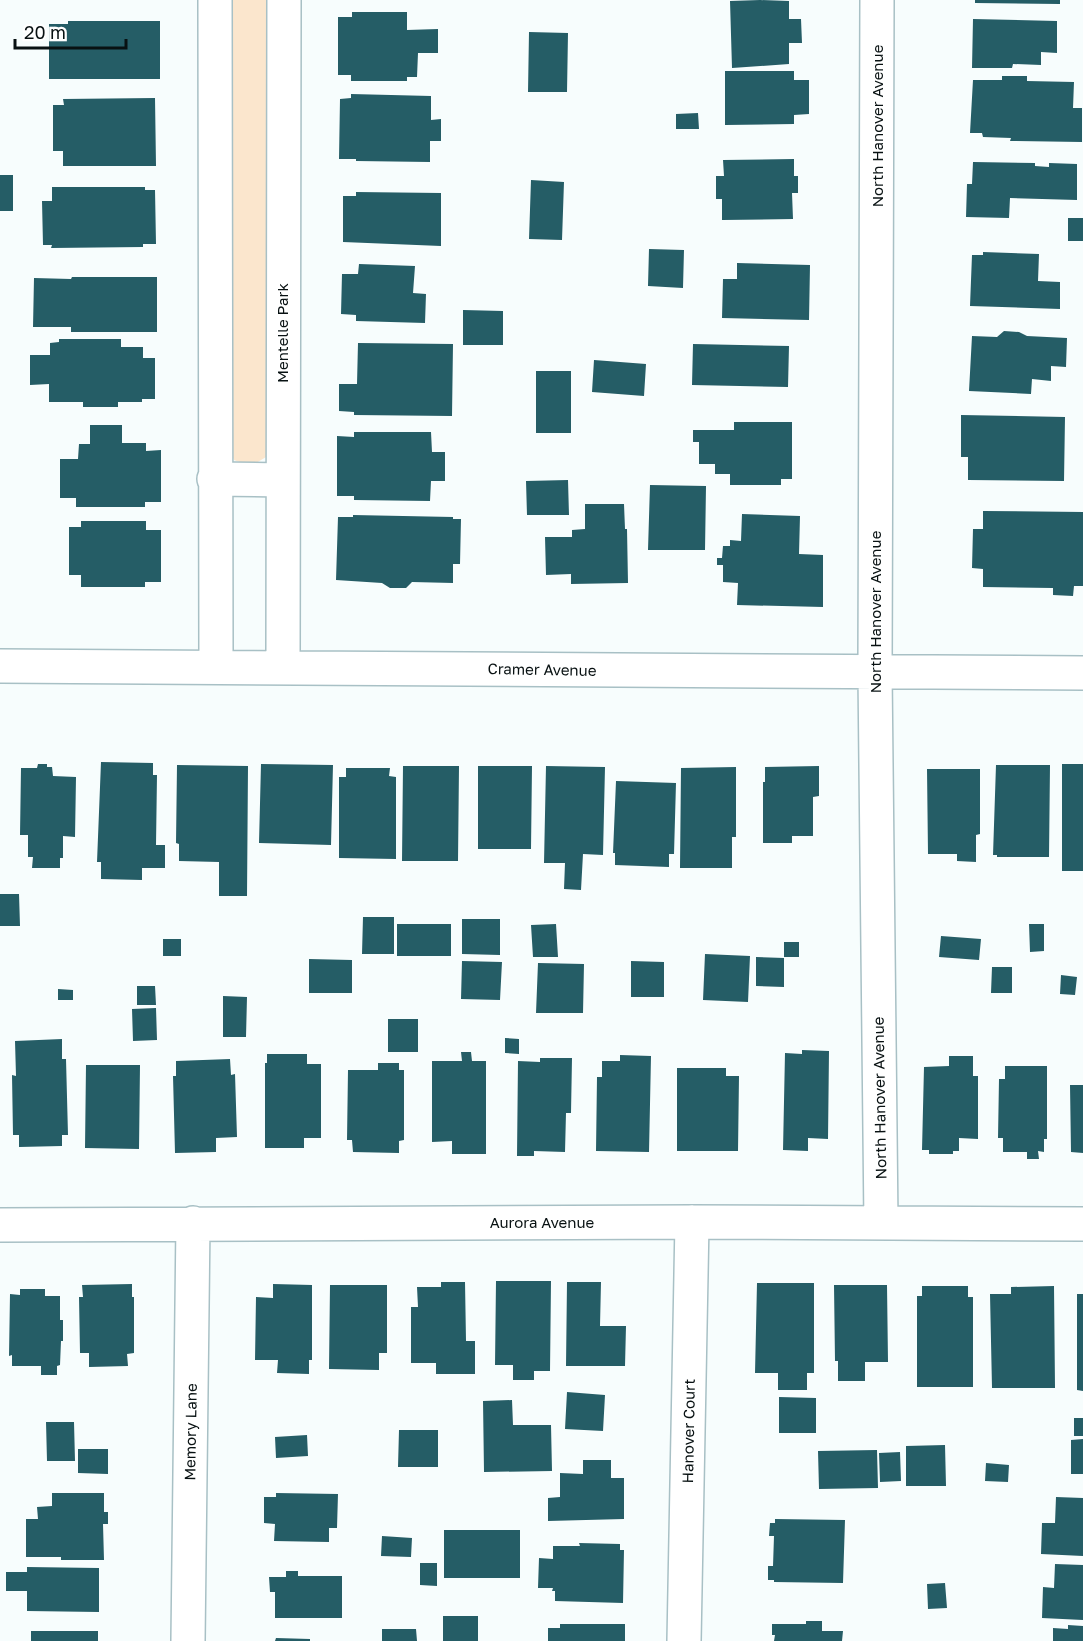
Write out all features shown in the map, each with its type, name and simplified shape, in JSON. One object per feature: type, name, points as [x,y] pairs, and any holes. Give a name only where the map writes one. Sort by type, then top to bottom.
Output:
[{"type":"street","points":[[215,0],[216,666]]},
{"type":"street","name":"Mentelle Park","points":[[283,667],[284,0]]},
{"type":"street","name":"North Hanover Avenue","points":[[877,0],[875,673],[881,1223]]},
{"type":"street","points":[[214,479],[282,480]]},
{"type":"street","name":"Cramer Avenue","points":[[0,666],[1083,674]]},
{"type":"street","name":"Aurora Avenue","points":[[0,1224],[692,1222],[1083,1224]]},
{"type":"street","name":"Hanover Court","points":[[684,1641],[692,1222]]},
{"type":"street","name":"Memory Lane","points":[[188,1641],[193,1223]]},
{"type":"shaded area","points":[[230,0],[271,0],[270,438],[266,457],[251,466],[234,460],[227,446]]},
{"type":"building","points":[[975,0],[1060,0],[1060,4],[975,3]]},
{"type":"building","points":[[730,1],[789,1],[789,19],[801,19],[802,43],[789,43],[789,64],[732,68]]},
{"type":"building","points":[[352,12],[407,12],[407,30],[438,29],[438,53],[418,53],[417,77],[407,77],[407,81],[351,81],[351,75],[338,75],[338,17],[352,17]]},
{"type":"building","points":[[973,19],[1057,21],[1057,53],[1041,52],[1041,65],[1013,64],[1012,68],[972,68]]},
{"type":"building","points":[[68,21],[160,21],[160,79],[49,79],[49,24],[68,24]]},
{"type":"building","points":[[529,32],[568,33],[567,92],[528,92]]},
{"type":"building","points":[[725,71],[794,71],[794,80],[809,80],[809,114],[794,115],[794,124],[725,125]]},
{"type":"building","points":[[1002,76],[1027,76],[1027,81],[1074,82],[1073,108],[1082,108],[1082,142],[1010,141],[1011,138],[983,137],[982,133],[970,133],[973,80],[1002,80]]},
{"type":"building","points":[[351,94],[431,96],[431,120],[441,119],[441,141],[430,141],[430,162],[339,159],[340,99],[351,98]]},
{"type":"building","points":[[155,98],[156,166],[63,166],[63,151],[53,151],[53,105],[64,105],[63,99]]},
{"type":"building","points":[[698,113],[699,129],[676,129],[676,114]]},
{"type":"building","points":[[794,159],[794,176],[798,176],[798,193],[792,193],[793,219],[722,220],[722,199],[716,199],[716,176],[724,176],[723,160]]},
{"type":"building","points":[[973,162],[1035,163],[1035,166],[1049,167],[1049,163],[1077,164],[1077,200],[1010,198],[1009,218],[966,217],[967,184],[972,184]]},
{"type":"building","points":[[0,175],[13,175],[13,211],[0,211]]},
{"type":"building","points":[[531,180],[564,182],[562,240],[529,239]]},
{"type":"building","points":[[52,187],[145,187],[145,190],[155,190],[156,244],[143,244],[143,247],[51,248],[52,245],[43,245],[42,201],[52,201]]},
{"type":"building","points":[[356,192],[441,193],[441,246],[343,242],[343,196],[356,196]]},
{"type":"building","points":[[1068,218],[1083,218],[1083,241],[1068,241]]},
{"type":"building","points":[[649,249],[684,250],[683,288],[648,286]]},
{"type":"building","points":[[983,252],[1039,254],[1038,281],[1060,282],[1060,309],[970,306],[972,255],[983,255]]},
{"type":"building","points":[[737,263],[810,265],[809,320],[722,318],[723,279],[737,279]]},
{"type":"building","points":[[359,264],[415,266],[413,293],[426,294],[425,323],[356,321],[356,315],[341,314],[342,274],[358,274]]},
{"type":"building","points":[[72,277],[157,277],[157,332],[71,332],[71,327],[33,327],[34,278],[71,279]]},
{"type":"building","points":[[463,310],[503,311],[503,345],[463,345]]},
{"type":"building","points":[[1004,331],[1019,332],[1027,336],[1067,338],[1066,367],[1051,366],[1051,381],[1032,379],[1031,394],[969,391],[972,336],[997,337]]},
{"type":"building","points":[[59,339],[121,339],[121,347],[143,347],[143,358],[155,358],[155,399],[142,399],[142,402],[118,402],[118,407],[83,407],[83,402],[49,402],[49,384],[30,385],[30,355],[50,355],[50,343],[59,342]]},
{"type":"building","points":[[358,343],[453,344],[452,416],[354,415],[354,412],[339,411],[339,384],[357,384]]},
{"type":"building","points":[[693,344],[789,346],[788,387],[692,385]]},
{"type":"building","points":[[594,360],[646,364],[644,396],[592,392]]},
{"type":"building","points":[[536,371],[571,371],[571,433],[536,433]]},
{"type":"building","points":[[961,415],[1065,417],[1064,481],[968,480],[968,457],[961,457]]},
{"type":"building","points":[[734,422],[792,422],[792,479],[781,479],[781,485],[730,485],[730,474],[715,474],[715,464],[699,464],[699,442],[693,442],[693,430],[734,430]]},
{"type":"building","points":[[90,425],[122,425],[122,443],[146,443],[146,451],[161,450],[161,502],[145,502],[145,507],[76,507],[76,498],[60,498],[60,459],[78,459],[79,444],[90,444]]},
{"type":"building","points":[[354,432],[431,432],[432,452],[445,452],[445,481],[431,481],[430,501],[354,500],[354,496],[337,496],[337,436],[354,437]]},
{"type":"building","points":[[568,480],[569,515],[527,515],[526,481]]},
{"type":"building","points":[[650,485],[706,486],[705,550],[648,550]]},
{"type":"building","points":[[585,504],[624,504],[628,583],[571,584],[571,574],[546,575],[545,537],[572,537],[572,530],[585,529]]},
{"type":"building","points":[[983,511],[1083,512],[1083,586],[1074,586],[1073,596],[1053,595],[1053,588],[983,587],[983,569],[972,568],[973,529],[983,529]]},
{"type":"building","points":[[742,514],[800,516],[799,554],[823,555],[823,607],[737,605],[738,583],[723,582],[723,565],[717,565],[717,558],[722,558],[723,546],[730,546],[730,540],[741,541]]},
{"type":"building","points":[[353,515],[461,519],[460,564],[453,564],[453,583],[412,582],[406,588],[390,588],[382,583],[336,580],[338,517],[353,517]]},
{"type":"building","points":[[81,521],[146,521],[146,530],[161,530],[161,582],[145,582],[145,587],[81,587],[81,575],[69,575],[69,527],[81,527]]},
{"type":"building","points":[[101,762],[153,763],[153,775],[157,775],[156,845],[165,845],[165,868],[142,868],[142,880],[101,879],[101,862],[97,862]]},
{"type":"building","points":[[38,764],[47,764],[47,767],[52,767],[53,776],[76,777],[75,837],[63,836],[63,858],[60,858],[60,868],[32,868],[33,857],[28,857],[28,835],[20,835],[21,768],[37,768]]},
{"type":"building","points":[[261,764],[333,765],[331,845],[259,843]]},
{"type":"building","points":[[1062,764],[1083,764],[1083,871],[1062,871]]},
{"type":"building","points":[[177,765],[248,766],[247,896],[219,896],[219,862],[179,861],[179,844],[176,843]]},
{"type":"building","points":[[996,765],[1050,765],[1049,857],[997,857],[993,855]]},
{"type":"building","points":[[403,766],[459,766],[458,861],[402,861]]},
{"type":"building","points":[[478,766],[532,766],[531,849],[478,849]]},
{"type":"building","points":[[546,766],[605,767],[603,855],[583,854],[581,890],[564,889],[565,863],[544,863]]},
{"type":"building","points":[[819,766],[819,796],[813,797],[813,836],[792,836],[792,843],[763,843],[765,767]]},
{"type":"building","points":[[736,767],[736,837],[732,837],[732,868],[680,868],[681,768]]},
{"type":"building","points":[[346,768],[390,768],[389,776],[396,777],[396,859],[339,858],[339,777],[346,777]]},
{"type":"building","points":[[927,769],[980,769],[980,834],[976,835],[976,862],[957,861],[957,854],[928,854]]},
{"type":"building","points":[[616,781],[676,783],[674,854],[669,854],[669,867],[615,865],[615,853],[613,853]]},
{"type":"building","points":[[0,894],[19,894],[20,926],[0,926]]},
{"type":"building","points":[[363,917],[394,917],[394,954],[362,954]]},
{"type":"building","points":[[462,919],[500,919],[500,955],[462,954]]},
{"type":"building","points":[[397,924],[451,924],[451,956],[397,956]]},
{"type":"building","points":[[556,924],[558,957],[533,957],[531,925]]},
{"type":"building","points":[[1029,924],[1044,924],[1044,951],[1030,952]]},
{"type":"building","points":[[941,936],[981,939],[979,960],[939,957]]},
{"type":"building","points":[[163,939],[181,939],[181,956],[163,956]]},
{"type":"building","points":[[784,942],[799,942],[799,957],[784,957]]},
{"type":"building","points":[[705,954],[750,956],[748,1002],[703,1000]]},
{"type":"building","points":[[756,957],[784,958],[784,987],[756,986]]},
{"type":"building","points":[[309,959],[352,960],[352,993],[309,993]]},
{"type":"building","points":[[462,961],[502,962],[500,1000],[461,999]]},
{"type":"building","points":[[631,961],[664,962],[664,997],[631,997]]},
{"type":"building","points":[[538,963],[584,964],[583,1013],[536,1013]]},
{"type":"building","points":[[992,967],[1012,967],[1012,993],[991,993]]},
{"type":"building","points":[[1061,975],[1077,977],[1075,995],[1060,994]]},
{"type":"building","points":[[137,986],[155,986],[156,1005],[137,1005]]},
{"type":"building","points":[[58,989],[73,990],[73,1000],[58,1000]]},
{"type":"building","points":[[223,996],[247,997],[246,1037],[223,1037]]},
{"type":"building","points":[[156,1008],[157,1040],[133,1041],[132,1009]]},
{"type":"building","points":[[388,1019],[418,1019],[418,1052],[388,1052]]},
{"type":"building","points":[[505,1038],[519,1039],[519,1054],[505,1053]]},
{"type":"building","points":[[62,1039],[62,1059],[66,1059],[68,1135],[62,1135],[62,1146],[19,1147],[19,1135],[13,1135],[12,1075],[16,1076],[15,1041]]},
{"type":"building","points":[[802,1050],[829,1051],[828,1139],[808,1138],[808,1151],[783,1150],[785,1053],[802,1054]]},
{"type":"building","points":[[461,1052],[471,1052],[472,1061],[486,1061],[486,1154],[452,1154],[452,1141],[432,1142],[432,1061],[462,1061]]},
{"type":"building","points":[[267,1054],[307,1054],[307,1064],[321,1064],[321,1138],[304,1138],[304,1148],[265,1148],[265,1063],[267,1063]]},
{"type":"building","points":[[620,1055],[651,1056],[649,1152],[596,1151],[597,1077],[602,1077],[602,1061],[620,1061]]},
{"type":"building","points":[[949,1056],[973,1056],[973,1076],[978,1076],[978,1139],[959,1138],[959,1151],[953,1151],[953,1154],[929,1154],[929,1150],[922,1150],[924,1067],[949,1066]]},
{"type":"building","points":[[540,1058],[572,1058],[571,1113],[566,1113],[565,1152],[534,1151],[534,1156],[517,1156],[518,1061],[540,1062]]},
{"type":"building","points":[[230,1059],[231,1075],[235,1074],[237,1137],[216,1138],[216,1152],[175,1153],[173,1076],[176,1076],[176,1061]]},
{"type":"building","points":[[378,1063],[399,1063],[399,1070],[404,1070],[404,1140],[399,1141],[399,1153],[353,1152],[352,1140],[347,1140],[348,1070],[378,1070]]},
{"type":"building","points":[[86,1065],[140,1065],[139,1149],[85,1148]]},
{"type":"building","points":[[1005,1066],[1047,1066],[1047,1139],[1044,1139],[1044,1152],[1038,1151],[1039,1159],[1027,1159],[1027,1152],[1003,1152],[1003,1138],[998,1138],[999,1079],[1005,1079]]},
{"type":"building","points":[[677,1068],[726,1068],[726,1076],[739,1076],[738,1151],[677,1151]]},
{"type":"building","points":[[1070,1085],[1083,1085],[1083,1153],[1071,1152]]},
{"type":"building","points":[[496,1281],[551,1281],[550,1371],[534,1371],[534,1380],[513,1380],[513,1365],[495,1365]]},
{"type":"building","points":[[441,1282],[465,1282],[466,1341],[475,1341],[475,1374],[436,1374],[436,1363],[411,1363],[411,1307],[418,1307],[417,1287],[441,1287]]},
{"type":"building","points":[[567,1282],[601,1282],[600,1326],[626,1326],[625,1366],[566,1366]]},
{"type":"building","points":[[757,1283],[814,1283],[814,1373],[807,1373],[807,1390],[778,1390],[778,1373],[755,1373]]},
{"type":"building","points":[[132,1284],[134,1353],[127,1354],[128,1366],[89,1367],[89,1353],[80,1353],[79,1297],[83,1297],[82,1285]]},
{"type":"building","points":[[273,1284],[312,1285],[312,1360],[309,1360],[309,1374],[277,1373],[278,1360],[255,1360],[256,1297],[273,1298]]},
{"type":"building","points":[[330,1285],[387,1285],[387,1353],[379,1353],[379,1370],[329,1369]]},
{"type":"building","points":[[834,1285],[887,1285],[888,1362],[865,1362],[865,1381],[838,1381],[838,1361],[835,1361]]},
{"type":"building","points":[[922,1286],[968,1286],[968,1297],[973,1297],[973,1387],[917,1387],[917,1296],[922,1296]]},
{"type":"building","points":[[1054,1286],[1055,1388],[992,1388],[990,1294],[1011,1294],[1011,1287]]},
{"type":"building","points":[[20,1289],[45,1289],[45,1296],[60,1296],[63,1341],[61,1341],[60,1365],[57,1366],[57,1375],[41,1375],[41,1366],[12,1366],[12,1355],[9,1356],[10,1294],[20,1295]]},
{"type":"building","points":[[1077,1294],[1083,1294],[1083,1391],[1077,1390]]},
{"type":"building","points":[[567,1392],[605,1395],[603,1431],[565,1429]]},
{"type":"building","points":[[779,1397],[816,1398],[816,1433],[779,1433]]},
{"type":"building","points":[[512,1400],[513,1425],[551,1425],[552,1471],[484,1472],[483,1401]]},
{"type":"building","points":[[1074,1418],[1083,1418],[1083,1436],[1074,1436]]},
{"type":"building","points":[[46,1422],[74,1422],[75,1461],[47,1461]]},
{"type":"building","points":[[399,1430],[438,1430],[438,1467],[398,1467]]},
{"type":"building","points":[[307,1435],[308,1456],[276,1458],[275,1437]]},
{"type":"building","points":[[1083,1439],[1083,1474],[1071,1474],[1071,1440]]},
{"type":"building","points":[[945,1445],[946,1486],[906,1486],[906,1446]]},
{"type":"building","points":[[78,1449],[108,1449],[108,1474],[78,1473]]},
{"type":"building","points":[[877,1450],[878,1488],[819,1489],[818,1451]]},
{"type":"building","points":[[900,1452],[901,1481],[880,1482],[879,1453]]},
{"type":"building","points":[[583,1460],[611,1460],[611,1478],[624,1478],[624,1519],[548,1521],[548,1498],[560,1497],[560,1473],[583,1474]]},
{"type":"building","points":[[986,1463],[1009,1465],[1008,1482],[985,1481]]},
{"type":"building","points":[[52,1493],[104,1493],[104,1512],[108,1512],[108,1524],[103,1524],[104,1560],[26,1557],[26,1519],[38,1519],[37,1507],[52,1506]]},
{"type":"building","points":[[276,1493],[338,1494],[337,1528],[329,1528],[329,1542],[274,1541],[275,1524],[264,1523],[264,1497],[276,1497]]},
{"type":"building","points":[[1056,1497],[1083,1498],[1083,1556],[1041,1554],[1042,1523],[1055,1523]]},
{"type":"building","points":[[775,1519],[845,1520],[843,1583],[768,1580],[768,1566],[773,1566],[774,1536],[769,1536],[770,1523],[775,1523]]},
{"type":"building","points":[[444,1530],[520,1530],[520,1578],[444,1578]]},
{"type":"building","points":[[382,1536],[412,1538],[411,1557],[381,1556]]},
{"type":"building","points":[[579,1543],[620,1544],[620,1550],[624,1550],[623,1603],[555,1601],[553,1588],[538,1588],[539,1558],[553,1559],[553,1546],[580,1546]]},
{"type":"building","points":[[420,1563],[437,1563],[437,1586],[420,1585]]},
{"type":"building","points":[[1055,1564],[1083,1565],[1083,1620],[1042,1618],[1043,1587],[1054,1588]]},
{"type":"building","points":[[27,1567],[99,1568],[99,1612],[27,1611],[27,1591],[6,1591],[6,1572],[27,1572]]},
{"type":"building","points":[[286,1571],[298,1571],[298,1576],[342,1576],[342,1618],[275,1618],[275,1592],[270,1592],[269,1577],[286,1577]]},
{"type":"building","points":[[945,1583],[947,1608],[928,1609],[927,1584]]},
{"type":"building","points":[[443,1616],[478,1616],[478,1641],[443,1641]]},
{"type":"building","points":[[806,1621],[822,1621],[822,1631],[843,1631],[842,1641],[774,1641],[772,1624],[806,1624]]},
{"type":"building","points":[[560,1624],[625,1624],[625,1641],[548,1641],[548,1628],[560,1628]]},
{"type":"building","points":[[1068,1625],[1083,1626],[1083,1641],[1053,1641],[1053,1628],[1068,1629]]},
{"type":"building","points":[[382,1629],[416,1629],[417,1641],[382,1641]]},
{"type":"building","points":[[31,1631],[98,1631],[98,1641],[31,1641]]},
{"type":"building","points":[[276,1638],[310,1639],[310,1641],[275,1641]]}]
